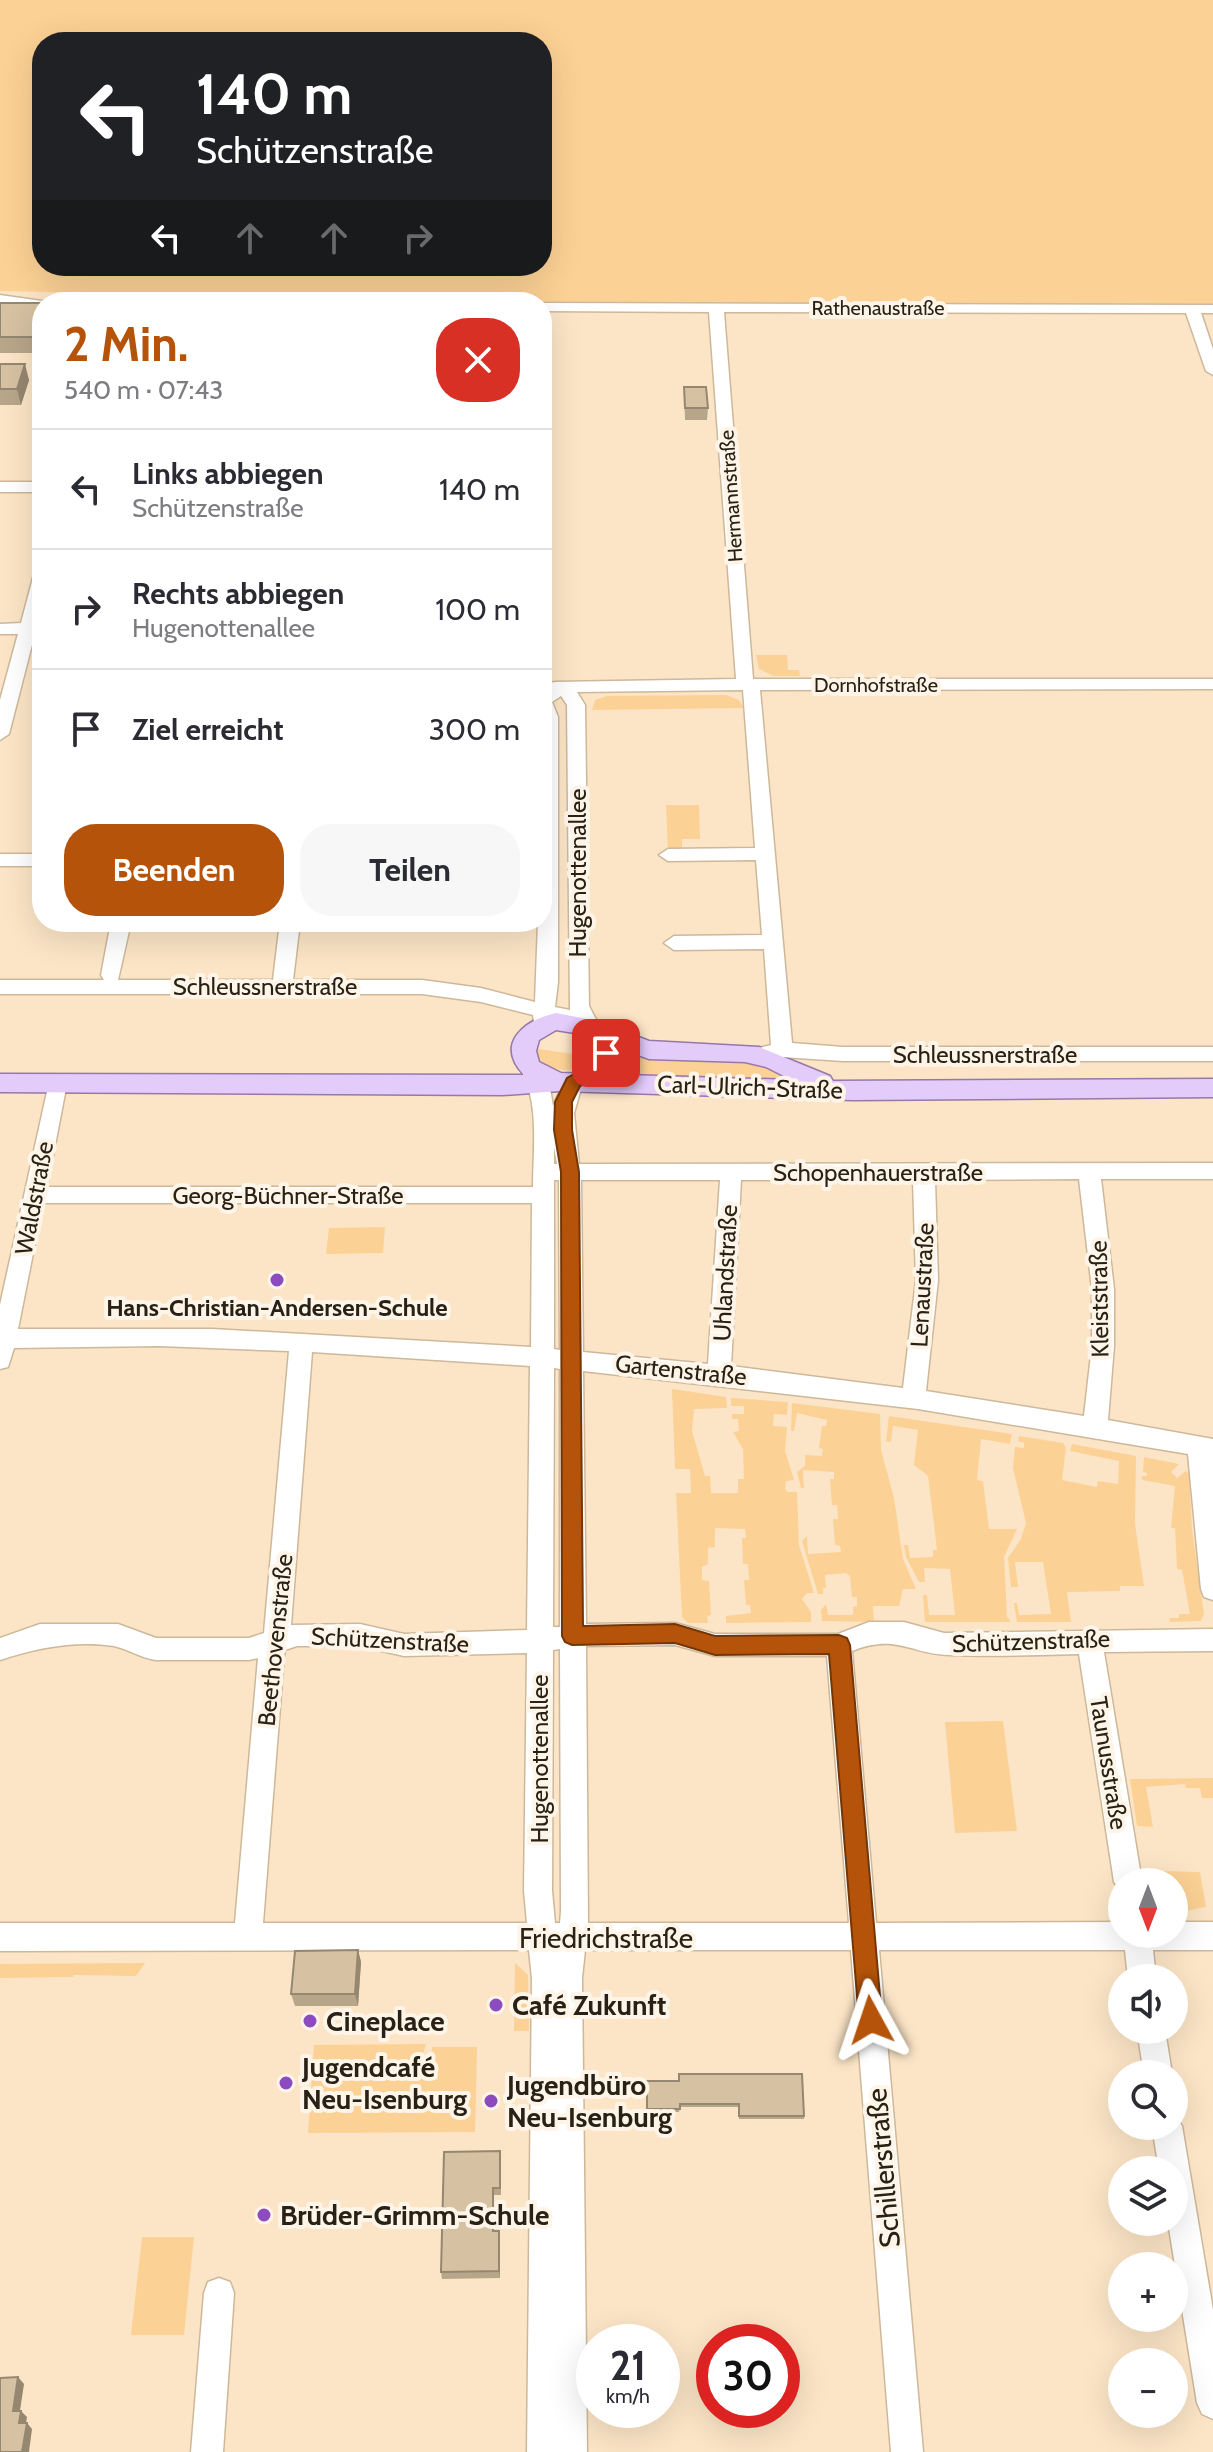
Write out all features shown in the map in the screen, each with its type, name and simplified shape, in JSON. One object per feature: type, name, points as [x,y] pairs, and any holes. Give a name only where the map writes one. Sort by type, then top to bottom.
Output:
[{"type":"main road","name":"Schleussnerstraße","points":[[562,1020],[645,1049],[672,1054],[758,1055],[822,1083],[888,1089]]},
{"type":"main road","name":"Hugenottenallee","points":[[562,1020],[605,1046],[602,1062],[596,1069],[544,1077],[531,1033],[562,1020]]},
{"type":"main road","points":[[458,1085],[495,1075],[508,1067],[544,1077]]},
{"type":"main road","name":"Carl-Ulrich-Straße","points":[[0,1083],[503,1086],[544,1077],[602,1083],[819,1090],[1213,1088]]},
{"type":"street","points":[[0,299],[32,303]]},
{"type":"street","points":[[0,306],[32,304]]},
{"type":"street","name":"Rathenaustraße","points":[[552,307],[1213,309]]},
{"type":"street","name":"Hermannstraße","points":[[716,308],[782,1050]]},
{"type":"street","points":[[1192,309],[1213,371]]},
{"type":"street","points":[[0,487],[32,487]]},
{"type":"street","points":[[0,629],[32,628]]},
{"type":"street","points":[[0,734],[32,634]]},
{"type":"street","name":"Dornhofstraße","points":[[552,688],[1213,684]]},
{"type":"street","name":"Hugenottenallee","points":[[552,688],[572,695],[576,705],[579,1011],[562,1020],[552,787]]},
{"type":"street","points":[[668,855],[764,854]]},
{"type":"street","points":[[0,860],[32,860]]},
{"type":"street","points":[[111,975],[119,932]]},
{"type":"street","points":[[282,986],[289,932]]},
{"type":"street","points":[[674,943],[772,942]]},
{"type":"street","name":"Schleussnerstraße","points":[[0,987],[422,987],[481,995],[562,1020]]},
{"type":"street","name":"Schleussnerstraße","points":[[758,1055],[782,1050],[843,1054],[1213,1054]]},
{"type":"street","name":"Hugenottenallee","points":[[543,2452],[546,1979],[557,1938],[575,1911],[570,1172],[567,1137],[563,1130],[563,1102],[544,1077]]},
{"type":"street","name":"Hugenottenallee","points":[[544,1077],[538,1891],[557,1938],[568,1978],[571,2452]]},
{"type":"street","name":"Waldstraße","points":[[2,1346],[57,1083]]},
{"type":"street","name":"Hugenottenallee","points":[[567,1137],[570,1111],[578,1092],[602,1083]]},
{"type":"street","name":"Lenaustraße","points":[[913,1398],[926,1292],[924,1171]]},
{"type":"street","name":"Kleiststraße","points":[[1089,1171],[1103,1289],[1103,1346],[1095,1427]]},
{"type":"street","name":"Schopenhauerstraße","points":[[543,1183],[570,1172],[1213,1171]]},
{"type":"street","name":"Uhlandstraße","points":[[719,1373],[731,1172]]},
{"type":"street","name":"Georg-Büchner-Straße","points":[[34,1195],[543,1183]]},
{"type":"street","name":"Gartenstraße","points":[[2,1346],[118,1337],[301,1342],[571,1359],[719,1373],[913,1398],[1206,1448]]},
{"type":"street","name":"Beethovenstraße","points":[[248,1938],[274,1642],[280,1608],[301,1342]]},
{"type":"street","points":[[1206,1448],[1213,1589]]},
{"type":"street","name":"Schützenstraße","points":[[0,1649],[40,1635],[118,1635],[142,1647],[156,1649],[249,1649],[297,1635],[360,1635],[404,1645],[509,1644],[572,1636],[675,1634],[715,1645],[839,1645],[869,1633],[904,1633],[944,1644],[1213,1640]]},
{"type":"street","name":"Taunusstraße","points":[[1090,1643],[1126,1868]]},
{"type":"street","name":"Schillerstraße","points":[[839,1645],[907,2452]]},
{"type":"street","name":"Friedrichstraße","points":[[0,1937],[1108,1935]]},
{"type":"street","name":"Friedrichstraße","points":[[1188,1936],[1213,1936]]},
{"type":"street","points":[[1169,2140],[1213,2403]]},
{"type":"street","points":[[207,2452],[219,2293]]},
{"type":"shaded area","points":[[0,0],[1213,0],[1213,304],[552,302],[552,292],[0,291]]},
{"type":"shaded area","points":[[756,655],[787,655],[788,670],[799,670],[800,676],[774,676],[759,669]]},
{"type":"shaded area","points":[[726,695],[739,700],[744,708],[592,710],[595,700],[607,696]]},
{"type":"shaded area","points":[[666,805],[699,805],[700,839],[682,839],[682,851],[668,851]]},
{"type":"shaded area","points":[[625,1046],[759,1062],[793,1078],[792,1082],[614,1078]]},
{"type":"shaded area","points":[[532,1048],[593,1057],[573,1070],[559,1069],[537,1061]]},
{"type":"shaded area","points":[[385,1227],[383,1253],[326,1254],[329,1228]]},
{"type":"shaded area","points":[[672,1389],[726,1397],[727,1408],[694,1409],[692,1431],[705,1476],[710,1476],[711,1493],[738,1493],[738,1479],[744,1479],[743,1449],[733,1432],[739,1431],[738,1419],[732,1419],[732,1414],[744,1414],[744,1406],[731,1406],[731,1398],[788,1402],[787,1415],[774,1414],[773,1426],[787,1427],[785,1451],[794,1480],[786,1481],[785,1489],[797,1492],[799,1545],[814,1593],[807,1593],[802,1599],[811,1612],[811,1622],[726,1623],[726,1616],[751,1613],[750,1605],[746,1605],[744,1580],[749,1580],[748,1564],[743,1564],[742,1538],[746,1538],[745,1529],[715,1528],[715,1547],[708,1548],[708,1564],[702,1567],[702,1580],[709,1581],[711,1615],[707,1616],[708,1623],[688,1623],[682,1617],[676,1493],[691,1493],[690,1469],[675,1469]]},
{"type":"shaded area","points":[[792,1403],[880,1414],[881,1450],[894,1498],[903,1559],[916,1589],[903,1589],[899,1606],[873,1606],[874,1622],[822,1621],[821,1610],[826,1604],[828,1615],[853,1615],[857,1597],[852,1597],[850,1576],[846,1573],[825,1575],[826,1588],[823,1588],[823,1594],[818,1594],[802,1541],[807,1536],[808,1554],[841,1552],[840,1546],[835,1545],[833,1519],[838,1519],[837,1505],[832,1505],[830,1479],[834,1479],[834,1472],[803,1470],[804,1488],[801,1488],[797,1472],[805,1466],[805,1455],[822,1456],[823,1449],[819,1448],[822,1426],[826,1426],[827,1420],[797,1413],[794,1431],[791,1431]]},
{"type":"shaded area","points":[[889,1416],[1012,1434],[1010,1444],[981,1439],[977,1480],[983,1481],[989,1529],[1017,1529],[1004,1557],[1007,1617],[1011,1622],[925,1622],[923,1595],[927,1595],[929,1615],[955,1615],[950,1569],[924,1568],[925,1582],[919,1582],[906,1557],[904,1545],[908,1545],[910,1558],[933,1557],[933,1550],[937,1550],[928,1476],[914,1465],[918,1430],[893,1426],[891,1442],[886,1441]]},
{"type":"shaded area","points":[[1019,1436],[1063,1443],[1066,1448],[1062,1480],[1097,1487],[1098,1481],[1118,1484],[1119,1461],[1070,1451],[1072,1444],[1136,1456],[1135,1524],[1144,1586],[1120,1586],[1120,1591],[1067,1592],[1071,1622],[1017,1622],[1014,1603],[1017,1603],[1019,1615],[1051,1614],[1043,1562],[1015,1562],[1018,1587],[1011,1587],[1008,1558],[1021,1539],[1026,1523],[1013,1468],[1015,1447],[1024,1448],[1024,1443],[1018,1441]]},
{"type":"shaded area","points":[[1144,1457],[1179,1464],[1171,1472],[1177,1478],[1186,1471],[1189,1474],[1192,1529],[1204,1614],[1201,1621],[1170,1622],[1169,1618],[1179,1618],[1179,1614],[1190,1614],[1182,1570],[1177,1569],[1175,1528],[1171,1528],[1175,1486],[1142,1480],[1142,1476],[1147,1476],[1143,1472]]},
{"type":"shaded area","points":[[1003,1721],[1017,1831],[955,1833],[945,1722]]},
{"type":"shaded area","points":[[1213,1778],[1213,1798],[1202,1798],[1200,1788],[1186,1788],[1185,1784],[1146,1787],[1153,1827],[1137,1826],[1130,1779]]},
{"type":"shaded area","points":[[1188,1872],[1200,1872],[1206,1907],[1188,1910]]},
{"type":"shaded area","points":[[145,1963],[136,1976],[0,1978],[0,1964]]},
{"type":"shaded area","points":[[515,1963],[528,1975],[529,2031],[514,2031]]},
{"type":"shaded area","points":[[426,2044],[423,2054],[431,2060],[432,2047],[477,2047],[475,2132],[308,2133],[314,2045]]},
{"type":"shaded area","points":[[142,2237],[194,2237],[184,2335],[131,2335]]},
{"type":"building","points":[[0,303],[32,303],[32,337],[0,337]]},
{"type":"building","points":[[0,364],[25,364],[17,389],[0,389]]},
{"type":"building","points":[[684,387],[706,387],[708,408],[685,408]]},
{"type":"building","points":[[358,1950],[355,1994],[291,1994],[295,1951]]},
{"type":"building","points":[[679,2074],[802,2074],[804,2116],[739,2116],[739,2104],[680,2104],[680,2109],[647,2109],[647,2081],[679,2081]]},
{"type":"building","points":[[500,2151],[500,2188],[493,2188],[493,2231],[499,2231],[499,2271],[441,2272],[444,2152]]},
{"type":"building","points":[[18,2377],[13,2411],[21,2411],[19,2423],[27,2423],[22,2452],[0,2452],[0,2378]]},
{"type":"place","name":"Hans-Christian-Andersen-Schule","points":[[277,1280]]},
{"type":"place","name":"Café Zukunft","points":[[496,2005]]},
{"type":"place","name":"Cineplace","points":[[310,2021]]},
{"type":"place","name":"Jugendcafé Neu-Isenburg","points":[[286,2083]]},
{"type":"place","name":"Jugendbüro Neu-Isenburg","points":[[491,2101]]},
{"type":"place","name":"Brüder-Grimm-Schule","points":[[264,2215]]},
{"type":"route","points":[[606,1053],[596,1069],[573,1082],[563,1102],[563,1130],[567,1137],[570,1172],[572,1636],[675,1634],[707,1645],[839,1645],[871,2020]]}]
